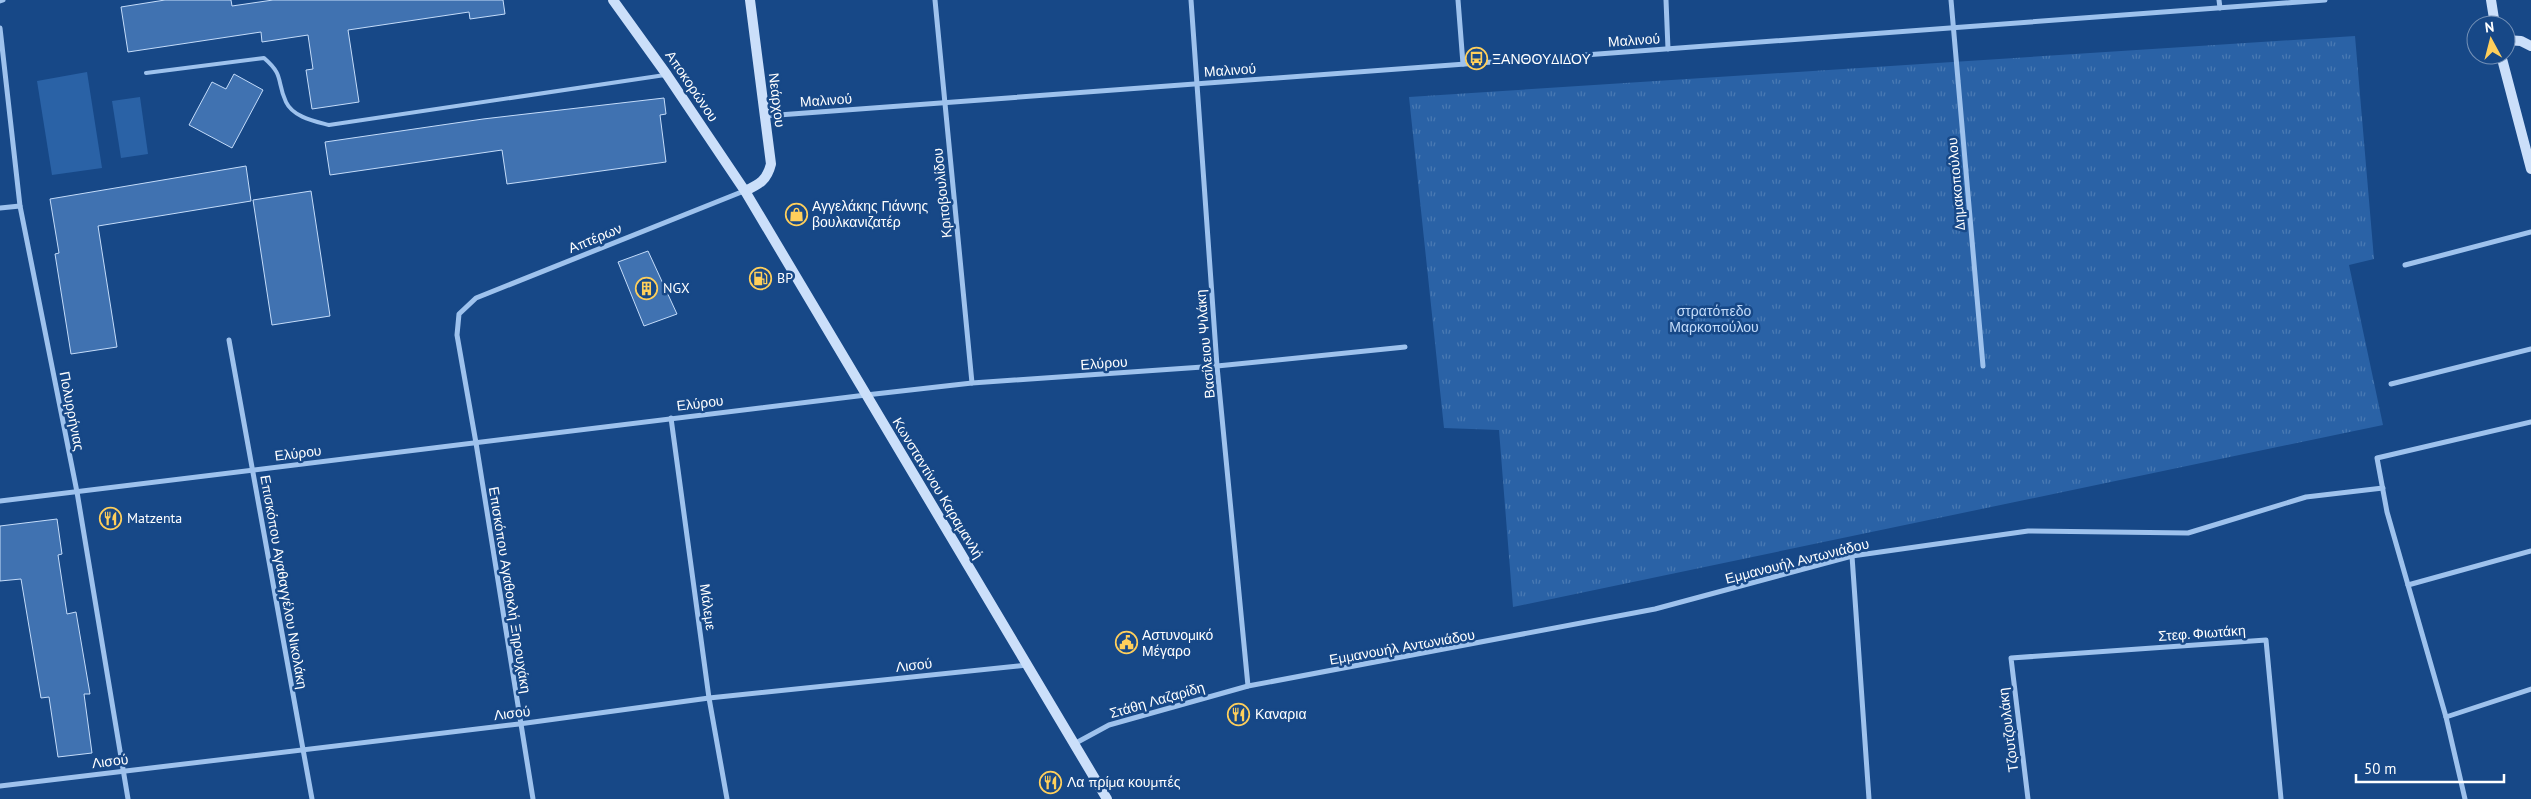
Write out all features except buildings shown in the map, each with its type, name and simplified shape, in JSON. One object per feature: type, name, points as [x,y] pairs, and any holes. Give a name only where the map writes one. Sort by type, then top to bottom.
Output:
[{"type":"main road","name":"Αποκορώνου","points":[[613,0],[667,75],[745,190]]},
{"type":"main road","name":"Νεάρχου","points":[[745,190],[761,184],[768,175],[771,164],[750,0]]},
{"type":"main road","points":[[2491,0],[2493,15]]},
{"type":"main road","points":[[2516,40],[2531,46]]},
{"type":"main road","points":[[2504,65],[2531,169]]},
{"type":"main road","name":"Κωνσταντίνου Καραμανλή","points":[[745,190],[1107,799]]},
{"type":"street","name":"Κριτοβουλίδου","points":[[935,0],[972,383]]},
{"type":"street","name":"Βασίλειου Ψιλάκη","points":[[1191,0],[1217,366],[1248,686]]},
{"type":"street","points":[[1458,0],[1463,64]]},
{"type":"street","points":[[1666,0],[1668,49]]},
{"type":"street","name":"Δημακοπούλου","points":[[1951,0],[1983,366]]},
{"type":"street","points":[[2219,0],[2220,8]]},
{"type":"street","name":"Μαλινού","points":[[765,116],[2325,0]]},
{"type":"street","name":"Πολυρρήνιας","points":[[0,28],[20,206],[77,492],[128,799]]},
{"type":"street","name":"Απτέρων","points":[[460,314],[476,298],[745,190]]},
{"type":"street","points":[[0,208],[20,206]]},
{"type":"street","points":[[2405,265],[2531,232]]},
{"type":"street","name":"Επισκόπου Αγαθοκλή Ξηρουχάκη","points":[[460,314],[457,335],[533,799]]},
{"type":"street","name":"Επισκόπου Αγαθαγγέλου Νικολάκη","points":[[229,340],[312,799]]},
{"type":"street","name":"Ελύρου","points":[[0,501],[671,418],[972,383],[1217,366],[1405,347]]},
{"type":"street","points":[[2392,384],[2531,349]]},
{"type":"street","name":"Μάλεμε","points":[[671,418],[709,698],[728,799]]},
{"type":"street","points":[[2465,799],[2446,717],[2387,512],[2377,458],[2531,422]]},
{"type":"street","name":"Εμμανουήλ Αντωνιάδου","points":[[1248,686],[1502,640],[1655,609],[1852,556],[2028,531],[2188,533],[2306,497],[2383,488]]},
{"type":"street","points":[[2408,585],[2531,551]]},
{"type":"street","points":[[1852,556],[1869,799]]},
{"type":"street","name":"Στεφ. Φιωτάκη","points":[[2011,658],[2266,640],[2281,799]]},
{"type":"street","name":"Τζουτζουλάκη","points":[[2011,658],[2028,799]]},
{"type":"street","name":"Λισού","points":[[0,786],[520,724],[709,698],[1027,665]]},
{"type":"street","name":"Στάθη Λαζαρίδη","points":[[1074,744],[1110,725],[1248,686]]},
{"type":"street","points":[[2446,717],[2531,689]]},
{"type":"lane","points":[[146,72],[264,58],[276,68],[286,103],[305,119],[329,125],[667,75]]},
{"type":"green space","name":"στρατόπεδο Μαρκοπούλου","points":[[2355,36],[2374,259],[2349,265],[2383,425],[1513,607],[1499,430],[1444,428],[1409,97]]},
{"type":"green space","points":[[87,72],[102,168],[52,175],[37,81]]},
{"type":"green space","points":[[140,97],[148,154],[121,158],[112,101]]},
{"type":"place","name":"ΞΑΝΘΟΥΔΙΔΟΥ","points":[[1476,59]]},
{"type":"place","name":"Αγγελάκης Γιάννης βουλκανιζατέρ","points":[[796,214]]},
{"type":"place","name":"BP","points":[[761,278]]},
{"type":"place","name":"NGX","points":[[647,288]]},
{"type":"place","name":"Matzenta","points":[[111,518]]},
{"type":"place","name":"Αστυνομικό Μέγαρο","points":[[1126,643]]},
{"type":"place","name":"Καναρια","points":[[1239,714]]},
{"type":"place","name":"Λα πρίμα κουμπές","points":[[1051,782]]}]
